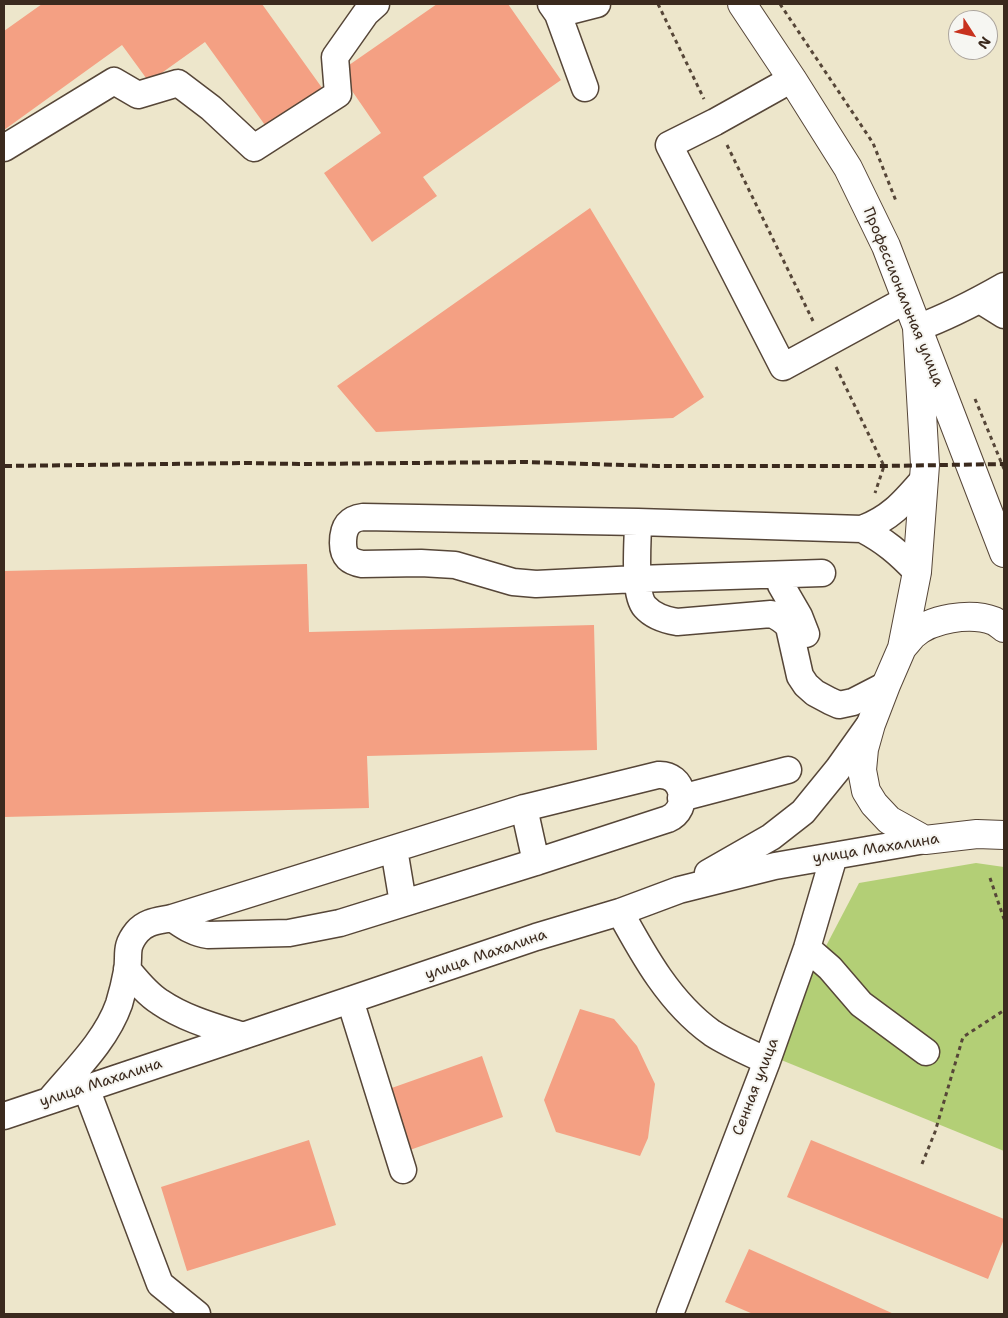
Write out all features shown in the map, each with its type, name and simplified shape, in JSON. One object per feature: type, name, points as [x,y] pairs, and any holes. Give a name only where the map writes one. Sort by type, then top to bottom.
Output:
[{"type":"main road","name":"Профессиональная улица","points":[[742,4],[848,168],[886,246],[1004,554]]},
{"type":"main road","points":[[917,328],[925,465],[917,572],[902,648],[871,724],[864,749],[862,770],[866,791],[874,804],[889,820],[926,840]]},
{"type":"main road","points":[[902,648],[913,635],[925,627],[949,619],[972,617],[994,621],[1004,628]]},
{"type":"main road","points":[[977,834],[1004,820]]},
{"type":"main road","points":[[977,834],[1004,835]]},
{"type":"main road","name":"улица Махалина","points":[[926,840],[977,834]]},
{"type":"street","points":[[4,148],[114,81],[138,95],[178,83],[211,108],[254,148],[338,94],[335,57],[366,13],[376,4]]},
{"type":"street","points":[[585,88],[555,9],[597,4]]},
{"type":"street","points":[[792,79],[716,122],[669,145],[783,367],[906,300]]},
{"type":"street","points":[[917,328],[980,300],[1004,286]]},
{"type":"street","points":[[980,300],[1004,315]]},
{"type":"street","points":[[822,573],[536,584],[513,582],[455,565],[355,563],[348,559],[343,545],[346,528],[350,522],[356,518],[363,517],[638,522],[862,529],[886,517],[903,503],[924,479]]},
{"type":"street","points":[[638,522],[637,579],[640,598],[644,606],[653,614],[676,622],[771,614],[779,616],[789,627],[800,676],[806,686],[815,693],[839,705],[853,702],[886,685]]},
{"type":"street","points":[[862,529],[881,539],[899,553],[917,572]]},
{"type":"street","points":[[780,575],[781,585],[799,616],[806,635],[808,667],[815,693]]},
{"type":"street","points":[[679,890],[771,838],[803,812],[871,724]]},
{"type":"street","points":[[682,798],[788,770]]},
{"type":"street","points":[[50,1100],[106,1031],[118,1005],[127,969],[127,952],[130,942],[147,923],[172,918],[524,808],[658,775],[672,777],[680,788],[682,798],[680,808],[674,817],[668,820],[340,923],[289,933],[208,935],[187,928],[172,918]]},
{"type":"street","points":[[524,808],[536,862]]},
{"type":"street","name":"улица Махалина","points":[[4,1116],[536,937],[620,912],[679,890],[775,866],[926,840]]},
{"type":"street","points":[[394,849],[403,904]]},
{"type":"street","name":"Сенная улица","points":[[670,1314],[767,1061],[807,948],[834,856]]},
{"type":"street","points":[[620,912],[644,958],[682,1008],[711,1032],[734,1046],[767,1061]]},
{"type":"street","points":[[807,948],[830,968],[861,1004],[926,1052]]},
{"type":"street","points":[[127,969],[137,982],[160,1002],[187,1018],[243,1036]]},
{"type":"street","points":[[350,1000],[403,1170]]},
{"type":"street","points":[[86,1088],[160,1284],[197,1314]]},
{"type":"path","points":[[658,4],[884,466],[862,529]]},
{"type":"path","points":[[780,4],[873,143]]},
{"type":"path","points":[[990,878],[1004,919]]},
{"type":"path","points":[[922,1164],[935,1132],[963,1037],[1004,1009]]},
{"type":"green space","points":[[976,863],[1004,867],[1004,1151],[769,1055],[859,883]]},
{"type":"building","points":[[42,4],[262,4],[325,92],[270,132],[205,42],[149,82],[122,45],[4,130],[4,31]]},
{"type":"building","points":[[437,4],[508,4],[561,80],[423,177],[437,196],[372,242],[324,173],[381,133],[339,72]]},
{"type":"building","points":[[590,208],[704,397],[673,418],[376,432],[337,386]]},
{"type":"building","points":[[307,564],[309,632],[594,625],[597,750],[367,756],[369,808],[4,817],[4,571]]},
{"type":"building","points":[[580,1009],[614,1019],[637,1046],[655,1084],[648,1138],[640,1156],[556,1132],[544,1100]]},
{"type":"building","points":[[482,1056],[503,1117],[407,1151],[386,1090]]},
{"type":"building","points":[[309,1140],[336,1225],[187,1271],[161,1187]]},
{"type":"building","points":[[811,1140],[1004,1219],[1004,1239],[988,1279],[787,1197]]},
{"type":"building","points":[[749,1249],[894,1314],[753,1314],[725,1302]]},
{"type":"railway","points":[[4,466],[524,462],[657,466],[1004,464]]}]
